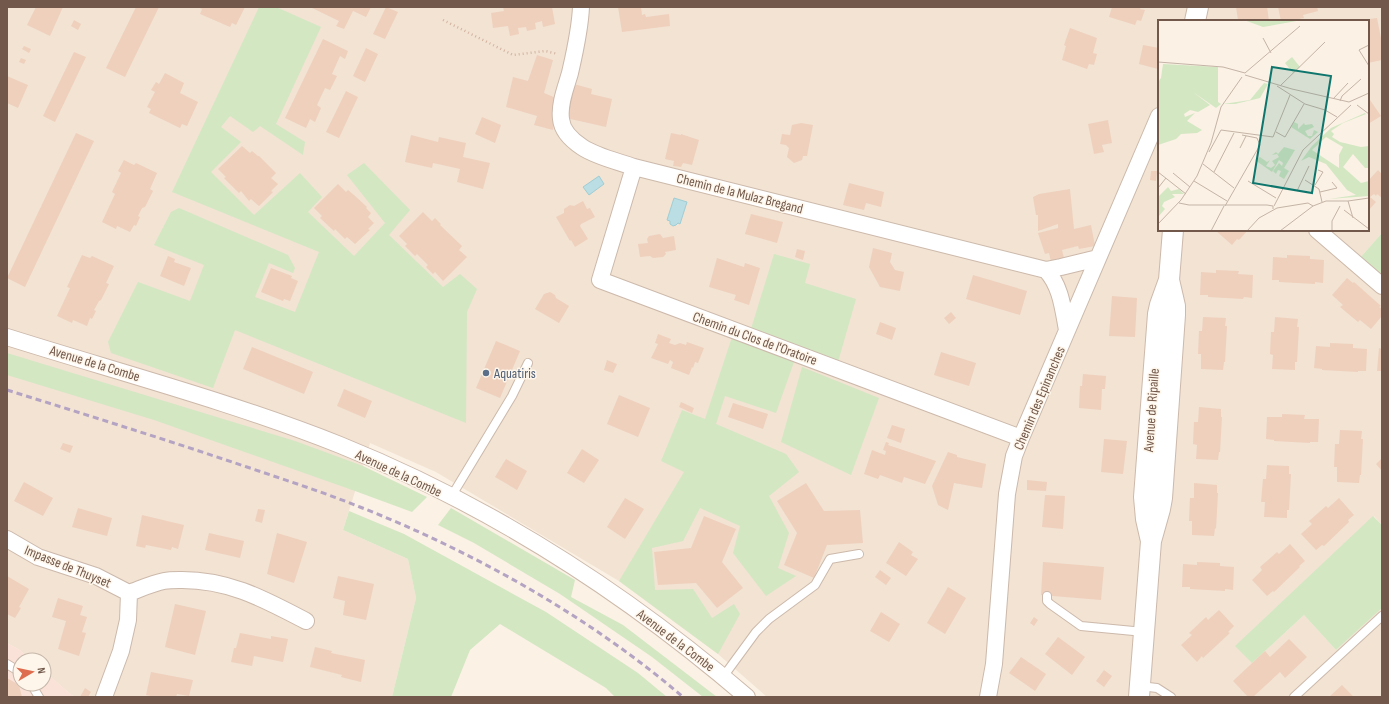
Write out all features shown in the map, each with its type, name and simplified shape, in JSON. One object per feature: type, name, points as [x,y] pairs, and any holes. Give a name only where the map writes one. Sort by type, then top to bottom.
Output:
[{"type":"street","name":"Chemin de la Mulaz Bregand","points":[[581,7],[578,38],[561,111],[561,119],[563,126],[574,141],[584,148],[606,158],[634,167],[1046,270],[1069,266],[1098,258]]},
{"type":"street","points":[[1195,20],[1198,7]]},
{"type":"street","name":"Chemin des Epinanches","points":[[988,697],[994,664],[1007,494],[1014,456],[1158,118]]},
{"type":"street","name":"Chemin du Clos de l'Oratoire","points":[[634,167],[600,280],[1021,438]]},
{"type":"street","name":"Avenue de Ripaille","points":[[1140,691],[1151,541],[1146,519],[1144,497],[1161,386],[1158,314],[1169,280],[1173,231]]},
{"type":"street","points":[[1318,231],[1382,286]]},
{"type":"street","points":[[1046,270],[1051,275],[1058,288],[1067,330]]},
{"type":"street","name":"Avenue de la Combe","points":[[7,337],[270,419],[364,456],[451,497],[508,527],[579,571],[645,616],[747,697]]},
{"type":"street","name":"Impasse de Thuyset","points":[[7,539],[38,557],[96,576],[129,593],[164,581],[191,580],[214,583],[241,590],[265,600],[306,621]]},
{"type":"street","name":"Impasse de Thuyset","points":[[104,697],[121,651],[128,620],[129,593]]},
{"type":"lane","points":[[451,497],[512,396],[528,363]]},
{"type":"lane","points":[[723,677],[756,632],[765,623],[815,585],[830,559],[859,554]]},
{"type":"lane","points":[[1047,596],[1047,600],[1050,604],[1081,626],[1144,632]]},
{"type":"lane","points":[[1294,697],[1382,616]]},
{"type":"lane","points":[[1140,691],[1157,688],[1171,697]]},
{"type":"path","points":[[443,20],[513,55],[545,51],[574,58]]},
{"type":"shaded area","points":[[7,7],[1382,7],[1382,233],[1360,258],[1382,277],[1382,525],[1374,516],[1252,663],[1304,615],[1336,650],[1382,608],[1382,697],[767,697],[718,654],[619,581],[436,472],[370,443],[343,530],[408,559],[416,598],[392,697],[74,697],[52,678],[52,652],[22,652],[7,643]]},
{"type":"shaded area","points":[[7,643],[22,652],[12,652],[12,692],[52,692],[52,678],[74,697],[7,697]]},
{"type":"green space","points":[[259,7],[276,7],[321,27],[276,124],[305,142],[303,155],[260,126],[253,132],[230,116],[221,127],[241,142],[211,172],[254,215],[300,173],[322,197],[308,212],[354,256],[385,223],[347,175],[364,163],[410,210],[389,235],[443,287],[460,274],[477,289],[467,312],[466,423],[235,330],[213,388],[111,353],[108,342],[138,282],[190,301],[204,265],[154,245],[171,212],[179,208],[288,255],[295,268],[293,273],[269,263],[255,297],[295,312],[319,252],[172,192]]},
{"type":"green space","points":[[1382,233],[1382,277],[1360,258]]},
{"type":"green space","points":[[774,254],[810,264],[805,283],[856,299],[838,362],[751,329]]},
{"type":"green space","points":[[732,337],[795,359],[776,413],[725,396],[716,424],[786,454],[799,472],[769,496],[789,533],[778,568],[796,576],[766,596],[733,553],[740,526],[700,508],[683,541],[652,548],[655,590],[693,589],[712,618],[734,604],[740,614],[718,654],[619,581],[684,472],[661,461],[682,410],[705,419]]},
{"type":"green space","points":[[7,353],[295,441],[363,466],[427,497],[412,512],[154,420],[7,375]]},
{"type":"green space","points":[[802,367],[879,398],[851,475],[781,442]]},
{"type":"green space","points":[[451,508],[575,580],[571,597],[623,625],[717,697],[703,697],[652,657],[560,594],[474,543],[438,525]]},
{"type":"green space","points":[[349,511],[404,534],[546,612],[638,673],[667,697],[615,697],[606,688],[500,624],[470,650],[451,697],[392,697],[416,598],[408,559],[343,530]]},
{"type":"green space","points":[[1373,516],[1382,525],[1382,608],[1336,650],[1304,615],[1252,663],[1235,646]]},
{"type":"water","points":[[599,176],[604,184],[589,195],[583,187]]},
{"type":"water","points":[[674,198],[687,202],[680,224],[678,223],[673,226],[670,224],[670,221],[667,220]]},
{"type":"building","points":[[36,7],[63,7],[50,36],[27,25]]},
{"type":"building","points":[[136,7],[159,7],[125,77],[106,68]]},
{"type":"building","points":[[197,7],[245,7],[236,25],[232,23],[230,27],[200,14],[202,9]]},
{"type":"building","points":[[310,7],[371,7],[366,17],[353,11],[344,29],[336,26],[339,21]]},
{"type":"building","points":[[386,7],[398,12],[385,39],[373,34]]},
{"type":"building","points":[[503,7],[552,7],[555,24],[543,27],[542,21],[535,23],[536,29],[527,31],[526,27],[518,28],[519,34],[510,36],[508,26],[493,28],[491,13],[504,11]]},
{"type":"building","points":[[618,7],[641,7],[642,15],[645,14],[646,17],[669,14],[670,26],[622,32]]},
{"type":"building","points":[[1112,7],[1141,7],[1140,9],[1145,10],[1141,21],[1137,20],[1135,25],[1109,17]]},
{"type":"building","points":[[1236,7],[1267,7],[1269,20],[1238,20]]},
{"type":"building","points":[[1278,7],[1317,7],[1318,11],[1303,15],[1304,18],[1281,20]]},
{"type":"building","points":[[1377,18],[1382,43],[1382,60],[1369,63],[1369,20],[1363,20]]},
{"type":"building","points":[[74,20],[81,24],[78,30],[71,26]]},
{"type":"building","points":[[1070,28],[1097,38],[1093,53],[1097,54],[1094,65],[1089,64],[1087,69],[1062,60],[1066,46],[1064,45]]},
{"type":"building","points":[[323,39],[348,51],[345,59],[340,56],[332,74],[337,76],[330,90],[325,88],[317,105],[321,108],[315,122],[310,119],[306,128],[285,118]]},
{"type":"building","points":[[1143,45],[1158,48],[1158,69],[1139,64]]},
{"type":"building","points":[[24,46],[31,49],[29,53],[22,49]]},
{"type":"building","points":[[366,48],[378,54],[365,82],[353,76]]},
{"type":"building","points":[[74,52],[86,57],[55,122],[43,116]]},
{"type":"building","points":[[537,55],[553,60],[544,93],[556,98],[553,130],[534,125],[537,116],[506,107],[513,77],[528,81]]},
{"type":"building","points":[[21,58],[26,60],[24,64],[19,62]]},
{"type":"building","points":[[165,73],[184,83],[180,93],[198,102],[187,126],[182,124],[180,128],[149,113],[151,109],[147,107],[155,92],[151,90],[156,82],[159,84]]},
{"type":"building","points":[[7,76],[28,85],[18,108],[7,103]]},
{"type":"building","points":[[574,84],[592,89],[591,94],[612,99],[606,127],[566,118]]},
{"type":"building","points":[[346,91],[358,97],[339,138],[326,132]]},
{"type":"building","points":[[1369,100],[1381,116],[1369,123]]},
{"type":"building","points":[[482,117],[501,125],[495,143],[475,134]]},
{"type":"building","points":[[1108,120],[1112,143],[1102,145],[1104,152],[1094,154],[1088,124]]},
{"type":"building","points":[[801,123],[813,125],[807,156],[803,156],[802,160],[794,163],[787,157],[789,148],[786,145],[780,144],[782,134],[790,135],[792,125]]},
{"type":"building","points":[[76,133],[94,141],[25,287],[7,278]]},
{"type":"building","points":[[671,133],[681,134],[699,140],[692,165],[683,163],[681,167],[673,166],[674,161],[665,159]]},
{"type":"building","points":[[411,135],[438,142],[439,137],[466,143],[463,157],[490,163],[483,189],[457,182],[460,169],[433,163],[432,168],[405,162]]},
{"type":"building","points":[[242,146],[250,153],[252,151],[259,156],[276,173],[271,178],[278,184],[271,191],[273,192],[259,206],[251,199],[249,201],[241,191],[239,193],[224,178],[226,177],[218,169]]},
{"type":"building","points":[[124,160],[134,165],[136,163],[157,173],[150,189],[153,191],[145,207],[142,208],[138,216],[140,217],[136,226],[134,225],[130,232],[117,226],[116,229],[102,222],[115,194],[112,192],[121,173],[118,171]]},
{"type":"building","points":[[1378,170],[1381,173],[1382,172],[1382,198],[1377,194],[1376,196],[1374,194],[1370,197],[1376,202],[1369,210],[1369,180]]},
{"type":"building","points":[[1151,171],[1157,171],[1156,181],[1150,180]]},
{"type":"building","points":[[849,183],[884,192],[881,207],[866,203],[864,210],[843,205]]},
{"type":"building","points":[[338,184],[346,192],[348,190],[367,207],[366,208],[371,213],[368,217],[374,223],[368,229],[370,230],[355,244],[347,237],[345,239],[335,229],[334,231],[320,218],[322,216],[314,208]]},
{"type":"building","points":[[1070,189],[1074,229],[1091,225],[1095,246],[1079,249],[1078,246],[1062,250],[1064,258],[1051,262],[1049,253],[1045,254],[1038,233],[1058,228],[1058,224],[1038,231],[1038,215],[1036,215],[1033,197],[1039,194]]},
{"type":"building","points":[[583,201],[587,209],[590,208],[595,217],[581,224],[580,226],[588,239],[575,247],[556,217],[564,213],[564,209],[570,205],[574,206]]},
{"type":"building","points":[[423,212],[432,221],[435,218],[441,224],[440,225],[462,246],[459,250],[467,257],[443,281],[435,272],[433,274],[426,267],[428,265],[417,254],[415,256],[405,246],[407,244],[399,236]]},
{"type":"building","points":[[751,214],[783,222],[777,243],[745,234]]},
{"type":"building","points":[[1216,231],[1247,231],[1232,245]]},
{"type":"building","points":[[660,234],[663,238],[674,236],[676,250],[665,252],[666,254],[663,257],[640,257],[638,244],[648,243],[647,239],[649,236]]},
{"type":"building","points":[[873,248],[892,253],[890,262],[895,270],[904,272],[900,291],[880,287],[869,267]]},
{"type":"building","points":[[797,249],[805,251],[803,260],[795,257]]},
{"type":"building","points":[[82,255],[90,258],[92,256],[114,266],[106,283],[109,284],[94,310],[96,311],[92,319],[90,318],[87,326],[73,320],[72,323],[57,316],[70,288],[67,287]]},
{"type":"building","points":[[1287,255],[1310,256],[1310,259],[1324,260],[1323,283],[1279,282],[1279,280],[1272,280],[1273,257],[1287,258]]},
{"type":"building","points":[[168,256],[175,259],[174,262],[191,268],[184,286],[160,276]]},
{"type":"building","points":[[717,258],[744,267],[745,263],[760,268],[749,305],[734,300],[736,295],[709,287]]},
{"type":"building","points":[[271,268],[292,276],[291,278],[298,281],[290,301],[284,299],[283,301],[261,292]]},
{"type":"building","points":[[1216,270],[1239,271],[1238,274],[1253,275],[1252,298],[1244,297],[1243,299],[1208,297],[1208,295],[1200,295],[1201,272],[1216,273]]},
{"type":"building","points":[[973,275],[1027,291],[1020,315],[966,299]]},
{"type":"building","points":[[1347,278],[1353,283],[1354,282],[1381,306],[1379,307],[1382,309],[1382,316],[1371,329],[1360,320],[1358,322],[1340,307],[1343,305],[1332,295]]},
{"type":"building","points":[[550,292],[555,295],[556,298],[569,306],[559,323],[535,309],[544,294]]},
{"type":"building","points":[[1112,296],[1137,298],[1135,337],[1109,336]]},
{"type":"building","points":[[951,312],[956,318],[949,324],[944,318]]},
{"type":"building","points":[[1203,317],[1226,318],[1225,362],[1223,370],[1201,369],[1201,354],[1198,354],[1199,331],[1202,331]]},
{"type":"building","points":[[1275,317],[1298,319],[1297,362],[1295,362],[1295,370],[1272,369],[1273,355],[1270,354],[1271,332],[1274,332]]},
{"type":"building","points":[[880,322],[896,328],[892,340],[876,334]]},
{"type":"building","points":[[658,334],[671,339],[669,343],[675,345],[680,343],[686,345],[687,342],[704,348],[698,363],[695,362],[689,375],[671,368],[673,362],[670,360],[668,364],[651,358],[658,344],[655,343]]},
{"type":"building","points":[[496,341],[520,351],[500,398],[476,388]]},
{"type":"building","points":[[1330,343],[1353,344],[1353,348],[1367,349],[1366,371],[1322,370],[1314,368],[1316,346],[1330,347]]},
{"type":"building","points":[[252,347],[313,372],[304,394],[243,369]]},
{"type":"building","points":[[1379,348],[1382,349],[1382,371],[1377,371]]},
{"type":"building","points":[[941,352],[976,363],[969,386],[934,375]]},
{"type":"building","points":[[607,360],[617,364],[613,373],[604,370]]},
{"type":"building","points":[[1083,374],[1106,376],[1105,389],[1102,389],[1101,410],[1079,408],[1080,386],[1082,386]]},
{"type":"building","points":[[344,389],[372,401],[365,418],[337,406]]},
{"type":"building","points":[[619,395],[650,408],[638,437],[607,424]]},
{"type":"building","points":[[681,402],[694,408],[692,413],[679,407]]},
{"type":"building","points":[[733,403],[768,414],[763,429],[728,417]]},
{"type":"building","points":[[1199,407],[1221,409],[1220,452],[1218,460],[1196,459],[1197,445],[1193,444],[1194,422],[1198,422]]},
{"type":"building","points":[[1282,414],[1305,415],[1304,419],[1319,419],[1318,442],[1274,441],[1266,439],[1267,417],[1282,417]]},
{"type":"building","points":[[892,425],[905,429],[901,443],[887,438]]},
{"type":"building","points":[[1340,430],[1362,431],[1361,475],[1359,483],[1337,482],[1337,467],[1334,467],[1335,444],[1339,444]]},
{"type":"building","points":[[1104,439],[1127,441],[1123,474],[1101,472]]},
{"type":"building","points":[[886,442],[889,443],[888,445],[936,461],[925,484],[904,477],[902,483],[880,475],[878,479],[864,474],[872,450],[885,455],[886,451],[883,450]]},
{"type":"building","points":[[63,443],[73,446],[70,453],[60,449]]},
{"type":"building","points":[[582,449],[599,460],[584,483],[567,473]]},
{"type":"building","points":[[948,452],[957,455],[957,457],[986,464],[982,488],[954,483],[948,510],[938,505],[932,486]]},
{"type":"building","points":[[1382,458],[1382,471],[1376,464]]},
{"type":"building","points":[[506,459],[527,471],[517,490],[495,477]]},
{"type":"building","points":[[1267,465],[1289,466],[1289,474],[1291,474],[1289,510],[1287,510],[1287,518],[1264,517],[1265,502],[1261,502],[1263,479],[1266,479]]},
{"type":"building","points":[[1027,480],[1047,482],[1046,491],[1027,490]]},
{"type":"building","points":[[24,482],[53,498],[43,516],[14,501]]},
{"type":"building","points":[[806,483],[824,511],[860,510],[863,543],[827,545],[814,578],[784,565],[797,533],[777,501]]},
{"type":"building","points":[[1194,483],[1217,485],[1216,529],[1215,528],[1214,536],[1192,535],[1192,521],[1189,521],[1190,498],[1194,498]]},
{"type":"building","points":[[1045,495],[1065,496],[1063,529],[1042,527]]},
{"type":"building","points":[[625,498],[644,509],[625,539],[607,527]]},
{"type":"building","points":[[1339,498],[1354,515],[1348,520],[1349,522],[1324,546],[1322,545],[1316,550],[1301,534],[1312,524],[1309,521],[1326,506],[1328,508]]},
{"type":"building","points":[[78,508],[112,518],[107,536],[72,527]]},
{"type":"building","points":[[258,509],[265,510],[262,523],[255,521]]},
{"type":"building","points":[[142,515],[184,525],[178,549],[172,547],[171,550],[146,545],[145,548],[136,546]]},
{"type":"building","points":[[704,516],[736,529],[722,562],[743,588],[717,608],[696,583],[658,585],[654,552],[691,548]]},
{"type":"building","points":[[209,533],[244,541],[240,558],[205,550]]},
{"type":"building","points":[[277,533],[307,542],[294,583],[267,574]]},
{"type":"building","points":[[899,542],[913,552],[911,555],[918,559],[906,576],[886,563]]},
{"type":"building","points":[[1290,544],[1305,561],[1274,592],[1273,591],[1267,596],[1252,580],[1262,570],[1260,567],[1277,552],[1279,554]]},
{"type":"building","points":[[1043,562],[1104,567],[1101,600],[1041,595]]},
{"type":"building","points":[[1197,562],[1220,563],[1220,566],[1234,567],[1233,590],[1190,589],[1190,587],[1182,587],[1183,564],[1197,565]]},
{"type":"building","points":[[880,570],[891,578],[886,585],[875,577]]},
{"type":"building","points":[[7,576],[29,589],[15,618],[7,614]]},
{"type":"building","points":[[338,576],[374,584],[366,620],[343,615],[345,601],[333,598]]},
{"type":"building","points":[[948,587],[966,598],[945,634],[927,623]]},
{"type":"building","points":[[58,598],[83,606],[80,615],[87,617],[82,632],[86,633],[79,656],[58,649],[66,621],[52,617]]},
{"type":"building","points":[[175,604],[206,611],[195,655],[165,647]]},
{"type":"building","points":[[1219,610],[1234,626],[1228,632],[1230,633],[1203,658],[1202,656],[1197,662],[1181,645],[1192,635],[1189,633],[1206,617],[1208,620]]},
{"type":"building","points":[[881,612],[900,624],[889,642],[870,631]]},
{"type":"building","points":[[1034,617],[1038,620],[1034,626],[1030,623]]},
{"type":"building","points":[[240,633],[271,639],[271,636],[288,639],[283,662],[254,656],[252,666],[231,662],[234,648],[236,648]]},
{"type":"building","points":[[1058,637],[1085,657],[1072,675],[1045,654]]},
{"type":"building","points":[[1289,639],[1307,657],[1285,678],[1280,672],[1253,697],[1248,697],[1233,681],[1265,651],[1270,657]]},
{"type":"building","points":[[315,647],[332,651],[331,653],[365,660],[361,682],[341,677],[342,675],[310,667]]},
{"type":"building","points":[[1021,657],[1046,674],[1035,691],[1009,673]]},
{"type":"building","points":[[1104,670],[1112,676],[1104,687],[1096,681]]},
{"type":"building","points":[[151,672],[193,680],[189,696],[177,694],[176,697],[154,697],[146,695]]},
{"type":"building","points":[[7,678],[12,681],[12,692],[21,692],[22,697],[7,697]]},
{"type":"building","points":[[1342,685],[1354,697],[1329,697]]},
{"type":"building","points":[[85,688],[91,692],[88,697],[80,697]]},
{"type":"railway","points":[[7,390],[290,481],[403,525],[445,544],[488,566],[570,614],[609,640],[683,697]]},
{"type":"place","name":"Aquatiris","points":[[486,373]]}]
